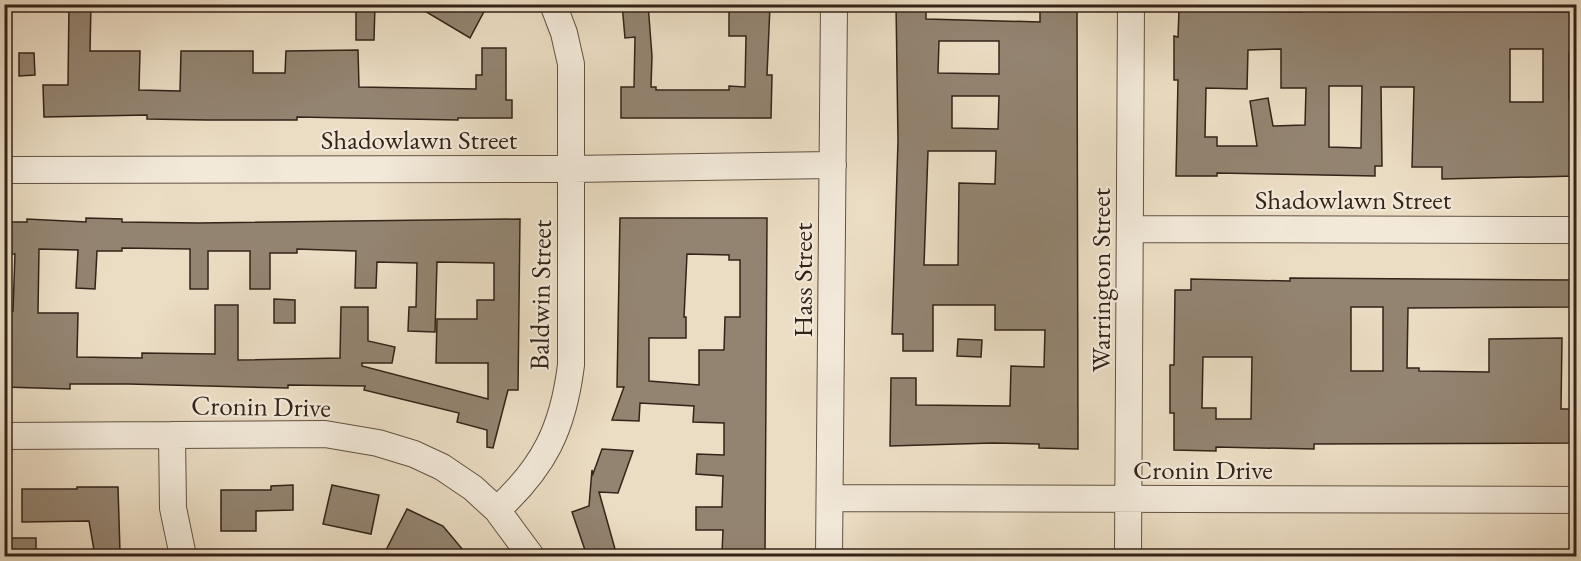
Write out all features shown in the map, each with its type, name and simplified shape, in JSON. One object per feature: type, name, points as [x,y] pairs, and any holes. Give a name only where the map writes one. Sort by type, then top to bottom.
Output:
[{"type":"street","name":"Baldwin Street","points":[[497,510],[518,491],[540,464],[556,433],[567,400],[571,365],[571,64],[564,33],[553,4]]},
{"type":"street","name":"Hass Street","points":[[829,556],[834,4]]},
{"type":"street","name":"Warrington Street","points":[[1128,556],[1131,4]]},
{"type":"street","name":"Shadowlawn Street","points":[[4,170],[571,169],[833,165]]},
{"type":"street","name":"Shadowlawn Street","points":[[1130,229],[1576,230]]},
{"type":"street","name":"Cronin Drive","points":[[4,436],[325,434],[378,443],[414,454],[441,467],[473,488],[497,510]]},
{"type":"street","points":[[172,435],[173,508],[183,556]]},
{"type":"street","name":"Cronin Drive","points":[[830,498],[1576,500]]},
{"type":"street","points":[[497,510],[531,556]]},
{"type":"building","points":[[69,4],[91,4],[90,51],[140,51],[139,90],[180,91],[181,51],[253,51],[253,73],[285,73],[286,51],[358,50],[359,87],[476,89],[476,75],[482,75],[482,48],[506,48],[506,100],[512,100],[512,118],[458,118],[458,120],[297,117],[297,120],[207,120],[147,119],[147,115],[44,117],[43,85],[68,85]]},
{"type":"building","points":[[356,4],[375,4],[374,40],[356,40]]},
{"type":"building","points":[[413,4],[488,4],[470,38]]},
{"type":"building","points":[[622,4],[648,4],[652,56],[651,87],[656,87],[656,90],[729,90],[729,86],[745,87],[746,36],[729,36],[729,6],[770,6],[767,75],[772,75],[771,118],[621,118],[621,87],[634,87],[635,37],[625,38]]},
{"type":"building","points":[[896,4],[926,4],[926,19],[1040,22],[1040,4],[1077,4],[1078,449],[1039,448],[1039,444],[993,443],[890,446],[891,378],[916,378],[916,405],[1010,406],[1011,366],[1044,367],[1045,330],[995,330],[995,305],[933,305],[933,351],[903,351],[903,334],[892,334],[898,141]],"holes":[[[939,41],[999,41],[999,74],[938,73]],[[952,96],[999,96],[998,129],[952,128]],[[928,151],[996,151],[995,184],[959,183],[958,265],[924,265]]]},
{"type":"building","points":[[1302,8],[1328,9],[1328,12],[1392,11],[1392,9],[1576,12],[1576,53],[1569,53],[1569,100],[1576,100],[1576,176],[1442,179],[1442,167],[1412,167],[1414,87],[1381,87],[1382,166],[1375,166],[1375,176],[1217,173],[1217,176],[1176,176],[1178,80],[1174,80],[1174,36],[1178,37],[1179,10],[1302,12]],"holes":[[[1281,49],[1281,88],[1306,88],[1305,125],[1273,126],[1268,98],[1250,101],[1257,146],[1217,146],[1217,137],[1205,137],[1206,88],[1247,89],[1248,50]],[[1510,49],[1543,49],[1543,102],[1510,102]],[[1329,86],[1362,86],[1361,148],[1329,147]]]},
{"type":"building","points":[[19,53],[34,53],[35,75],[19,76]]},
{"type":"building","points":[[86,218],[122,219],[122,222],[199,223],[520,219],[518,390],[508,390],[493,448],[487,447],[487,430],[457,422],[459,413],[364,390],[365,386],[288,385],[288,388],[70,384],[70,389],[4,387],[7,311],[13,311],[15,254],[4,254],[4,222],[27,222],[27,219],[86,222]],"holes":[[[122,248],[190,249],[190,289],[208,289],[208,251],[250,251],[250,289],[270,289],[270,253],[297,253],[297,249],[356,251],[355,288],[376,288],[377,262],[417,263],[416,307],[409,307],[408,331],[435,332],[437,262],[494,263],[494,300],[477,300],[477,319],[437,319],[436,363],[488,363],[488,399],[362,366],[362,363],[392,363],[395,347],[368,341],[368,307],[341,307],[340,358],[238,360],[238,305],[215,305],[215,354],[142,353],[142,358],[77,357],[78,313],[38,313],[39,249],[78,250],[76,288],[95,289],[97,251],[122,251]]]},
{"type":"building","points":[[620,218],[767,218],[765,555],[722,554],[723,530],[696,530],[696,507],[722,507],[723,476],[696,474],[697,454],[724,455],[724,423],[693,422],[694,406],[640,403],[639,421],[612,420],[624,387],[617,387]],"holes":[[[687,254],[729,255],[729,260],[740,260],[740,317],[725,317],[724,350],[699,350],[699,385],[649,381],[649,338],[686,338],[686,317],[684,317]]]},
{"type":"building","points":[[1290,278],[1576,280],[1576,307],[1408,308],[1407,368],[1419,368],[1419,371],[1489,372],[1489,339],[1562,338],[1561,409],[1576,409],[1576,443],[1314,444],[1314,449],[1216,447],[1216,451],[1174,450],[1174,413],[1170,413],[1170,365],[1174,365],[1175,290],[1191,290],[1191,279],[1290,281]],"holes":[[[1351,307],[1383,307],[1383,371],[1351,371]],[[1203,357],[1252,357],[1251,419],[1216,419],[1216,408],[1202,408]]]},
{"type":"building","points":[[274,299],[295,300],[295,323],[274,323]]},
{"type":"building","points":[[958,339],[982,340],[981,357],[957,356]]},
{"type":"building","points":[[602,449],[633,451],[618,493],[599,492],[617,556],[587,556],[572,512],[589,506],[592,470],[593,474]]},
{"type":"building","points":[[293,485],[293,510],[256,511],[256,531],[221,531],[221,490],[271,490],[271,486]]},
{"type":"building","points":[[332,485],[379,495],[371,534],[323,524]]},
{"type":"building","points":[[77,487],[118,487],[120,552],[95,556],[89,521],[22,522],[22,489],[77,489]]},
{"type":"building","points":[[407,509],[443,526],[468,556],[383,556]]},
{"type":"building","points":[[4,538],[36,538],[36,556],[4,556]]}]
